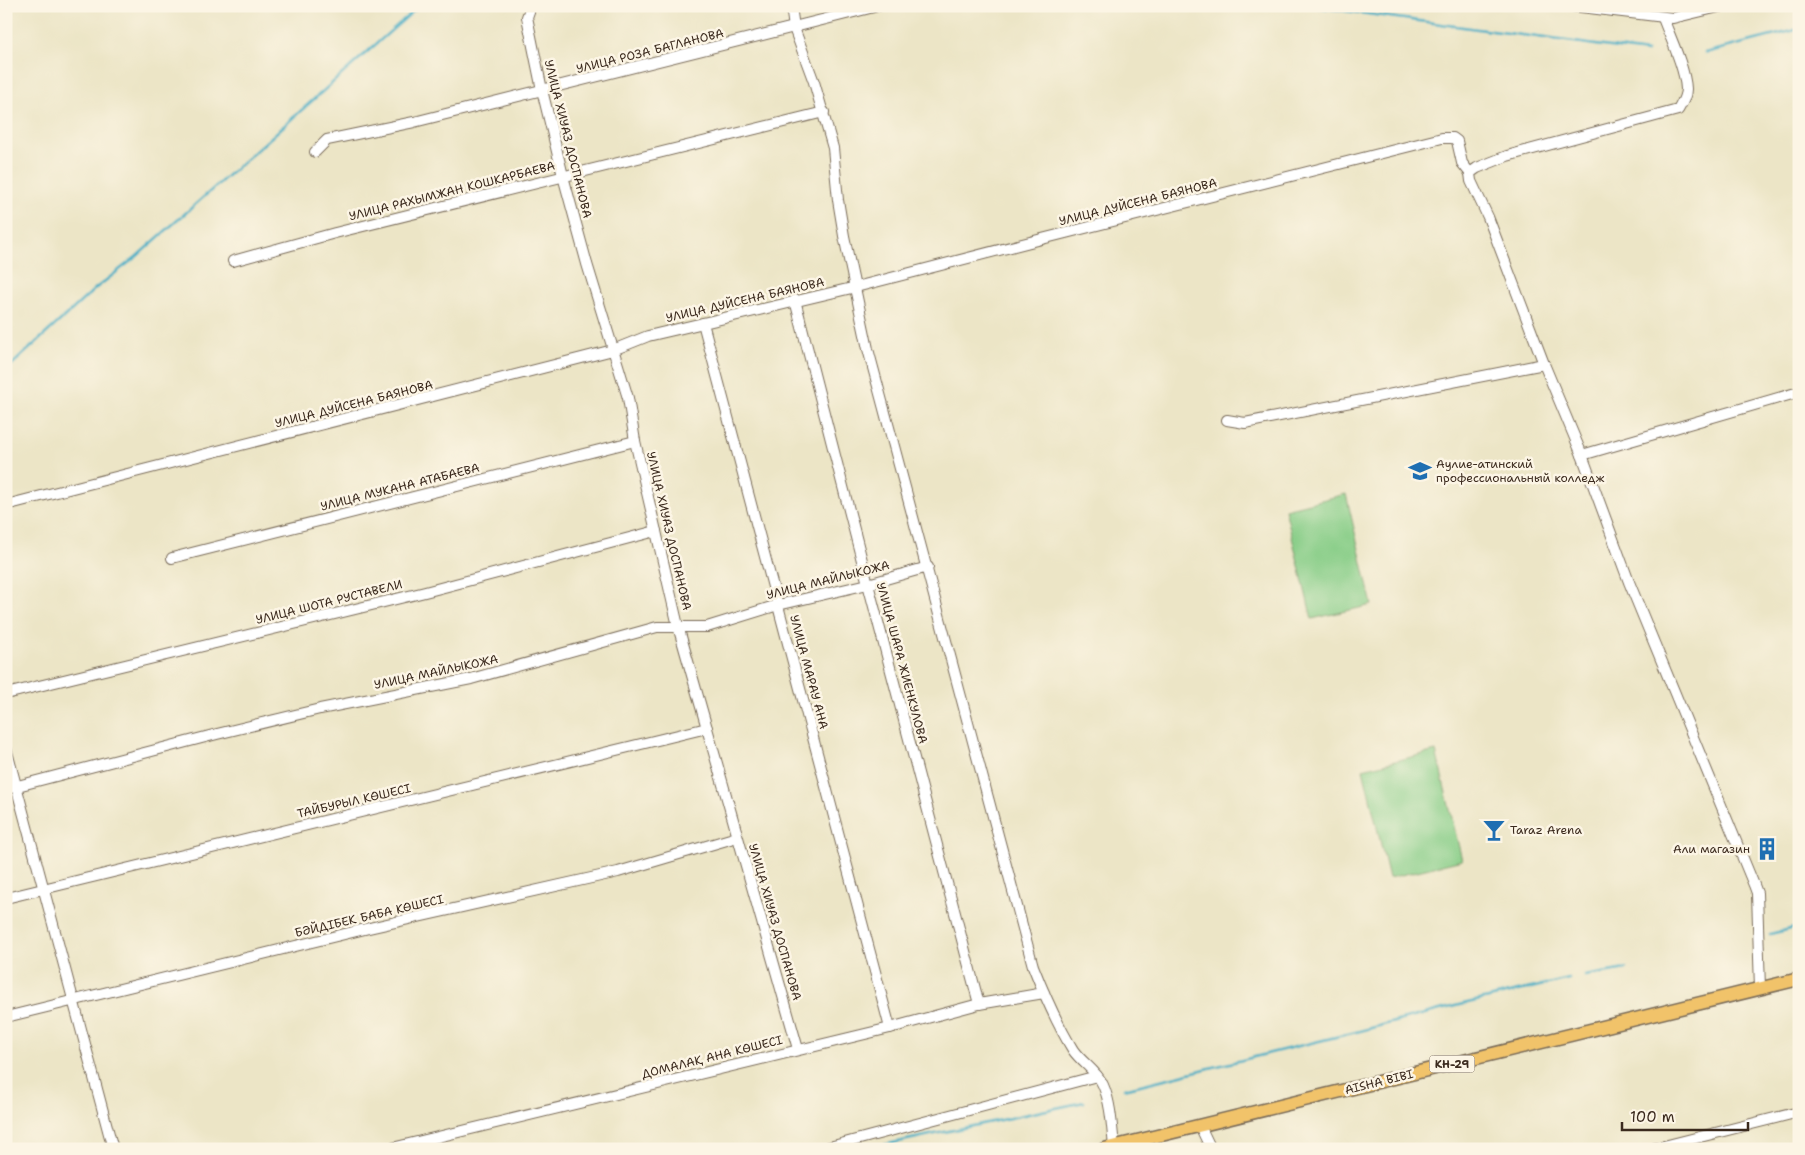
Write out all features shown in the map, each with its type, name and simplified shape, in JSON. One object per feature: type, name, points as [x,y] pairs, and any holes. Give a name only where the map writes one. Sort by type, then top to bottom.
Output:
[{"type":"main road","name":"AISHA BIBI","points":[[1109,1148],[1799,979]]},
{"type":"street","name":"УЛИЦА ХИУАЗ ДОСПАНОВА","points":[[531,6],[526,17],[542,90],[587,264],[628,398],[635,441],[678,626],[798,1049]]},
{"type":"street","points":[[791,6],[794,28],[824,112],[833,148],[844,236],[868,349],[928,567],[1033,966],[1044,993],[1074,1051],[1103,1085],[1111,1120],[1109,1148]]},
{"type":"street","name":"УЛИЦА РОЗА БАГЛАНОВА","points":[[315,152],[327,140],[414,122],[878,6]]},
{"type":"street","points":[[1572,6],[1664,18],[1673,18],[1723,6]]},
{"type":"street","points":[[1664,18],[1683,74],[1686,89],[1678,110],[1507,156],[1477,168],[1470,173],[1471,181],[1488,217],[1544,364],[1582,455],[1629,582],[1757,893],[1760,988]]},
{"type":"street","name":"УЛИЦА РАХЫМЖАН КОШКАРБАЕВА","points":[[233,261],[335,233],[824,112]]},
{"type":"street","name":"УЛИЦА ДУЙСЕНА БАЯНОВА","points":[[6,505],[613,350],[648,336],[856,287],[1442,138],[1453,138],[1457,141],[1462,163],[1470,173]]},
{"type":"street","name":"УЛИЦА ШАРА ЖИЕНКУЛОВА","points":[[795,300],[979,1004]]},
{"type":"street","name":"УЛИЦА МАРАУ АНА","points":[[703,323],[890,1028]]},
{"type":"street","points":[[1227,420],[1245,423],[1544,364]]},
{"type":"street","points":[[1582,455],[1799,392]]},
{"type":"street","name":"УЛИЦА МУКАНА АТАБАЕВА","points":[[172,558],[635,441]]},
{"type":"street","name":"УЛИЦА ШОТА РУСТАВЕЛИ","points":[[6,694],[425,592],[656,531]]},
{"type":"street","name":"УЛИЦА МАЙЛЫКОЖА","points":[[11,787],[320,709],[471,679],[656,627],[678,626],[690,628],[707,626],[778,605],[868,584],[928,567]]},
{"type":"street","name":"ТАЙБУРЫЛ КӨШЕСІ","points":[[6,898],[707,728]]},
{"type":"street","points":[[6,748],[11,787],[43,888],[113,1149]]},
{"type":"street","name":"БӘЙДІБЕК БАБА КӨШЕСІ","points":[[6,1018],[370,928],[618,872],[737,837]]},
{"type":"street","name":"ДОМАЛАҚ АНА КӨШЕСІ","points":[[388,1149],[890,1028],[979,1004],[1044,993]]},
{"type":"street","points":[[822,1149],[1097,1076]]},
{"type":"street","points":[[1652,1149],[1799,1112]]},
{"type":"street","points":[[1200,1126],[1211,1149]]},
{"type":"green space","points":[[1346,494],[1372,605],[1312,619],[1285,509]]},
{"type":"green space","points":[[1436,751],[1462,860],[1389,878],[1363,769]]},
{"type":"waterway","points":[[6,370],[96,288],[136,257],[419,6]]},
{"type":"waterway","points":[[1309,6],[1647,52]]},
{"type":"waterway","points":[[1705,53],[1799,29]]},
{"type":"waterway","points":[[1770,934],[1799,927]]},
{"type":"waterway","points":[[1585,976],[1626,969]]},
{"type":"waterway","points":[[1124,1089],[1569,979]]},
{"type":"waterway","points":[[865,1149],[1084,1102]]},
{"type":"place","name":"Аулие-атинский профессиональный колледж","points":[[1420,471]]},
{"type":"place","name":"Taraz Arena","points":[[1494,830]]},
{"type":"place","name":"Али магазин","points":[[1767,849]]}]
